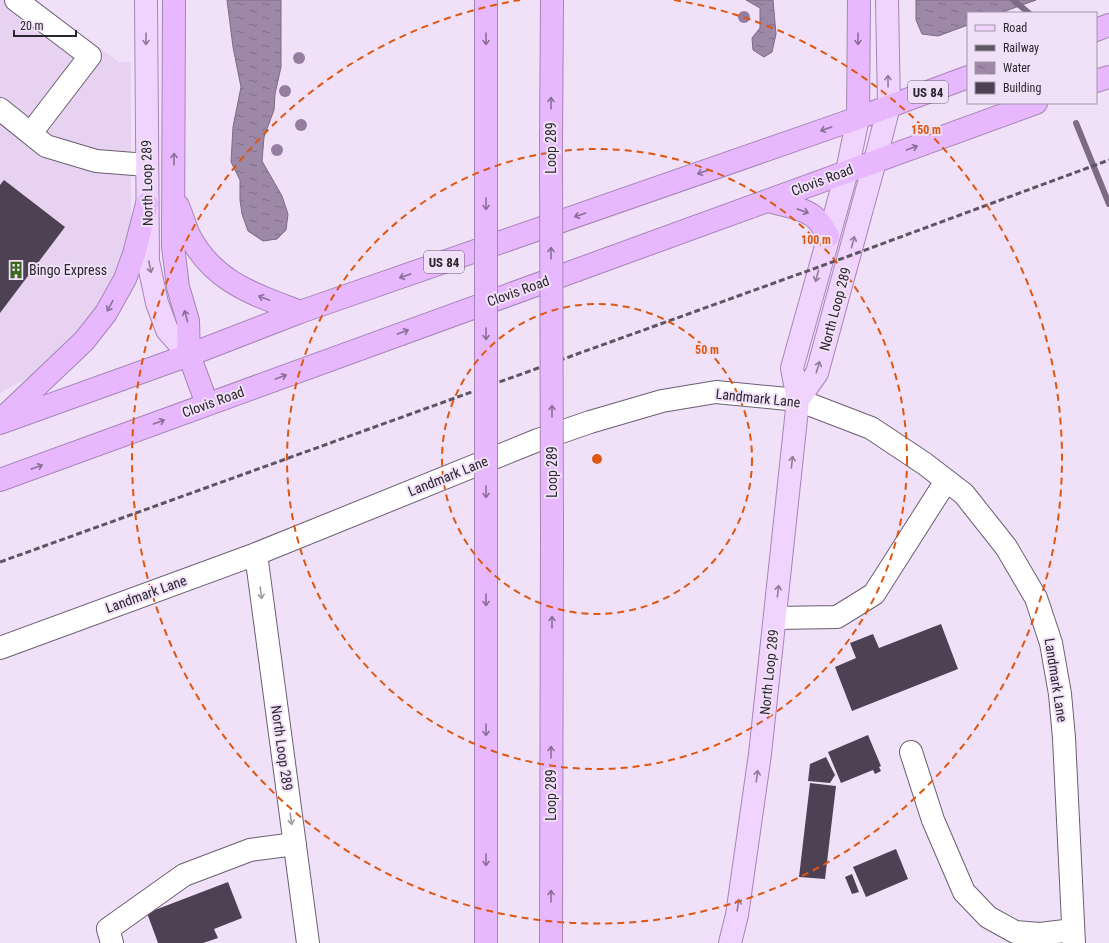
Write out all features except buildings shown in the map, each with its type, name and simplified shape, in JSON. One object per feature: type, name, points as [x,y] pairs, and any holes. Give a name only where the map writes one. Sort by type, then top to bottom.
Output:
[{"type":"highway","points":[[174,0],[173,246],[178,287],[188,321],[189,355],[207,404]]},
{"type":"highway","points":[[486,0],[486,943]]},
{"type":"highway","name":"Loop 289","points":[[551,940],[552,0]]},
{"type":"highway","points":[[858,118],[859,0]]},
{"type":"highway","points":[[1097,30],[1109,25]]},
{"type":"highway","name":"US 84","points":[[0,421],[189,355],[300,312],[858,118],[967,77]]},
{"type":"highway","points":[[1097,81],[1109,77]]},
{"type":"highway","name":"Clovis Road","points":[[0,480],[1033,104]]},
{"type":"highway","points":[[174,194],[189,235],[216,272],[244,290],[300,312]]},
{"type":"highway","points":[[768,201],[806,211],[820,222],[828,236]]},
{"type":"highway","points":[[0,421],[84,341],[106,313],[124,278],[134,254],[147,204]]},
{"type":"main road","name":"North Loop 289","points":[[146,0],[148,261],[157,303],[167,330],[189,355]]},
{"type":"main road","name":"North Loop 289","points":[[798,400],[817,373],[889,106],[887,0]]},
{"type":"main road","name":"North Loop 289","points":[[730,943],[737,915],[760,754],[775,618],[798,400],[792,368],[847,171],[858,118]]},
{"type":"street","points":[[16,0],[90,56],[30,133]]},
{"type":"street","points":[[3,117],[30,133],[46,146],[96,161],[147,165]]},
{"type":"street","name":"Landmark Lane","points":[[0,648],[256,554],[538,440],[590,422],[662,401],[716,392],[798,400],[871,428],[925,464],[964,494],[1006,547],[1036,598],[1051,642],[1060,694],[1064,738],[1074,936]]},
{"type":"street","points":[[775,618],[837,617],[874,594],[946,481]]},
{"type":"street","name":"North Loop 289","points":[[256,554],[308,943]]},
{"type":"street","points":[[910,752],[933,820],[964,892],[988,917],[1015,932],[1074,936]]},
{"type":"street","points":[[112,943],[108,929],[184,876],[250,850],[295,844]]},
{"type":"shaded area","name":"Bingo Express","points":[[0,0],[36,0],[119,62],[131,62],[131,218],[127,240],[109,291],[86,326],[34,374],[0,393]]},
{"type":"water","points":[[227,0],[281,0],[281,67],[275,94],[274,110],[264,137],[262,161],[282,196],[288,214],[286,230],[277,239],[263,241],[248,231],[242,214],[240,180],[231,162],[233,127],[241,87],[233,47]]},
{"type":"water","points":[[746,0],[773,0],[776,34],[772,52],[764,57],[753,50],[752,38],[760,28],[760,8]]},
{"type":"water","points":[[916,0],[1036,0],[1003,12],[967,12],[967,25],[938,36],[922,34],[916,20]]},
{"type":"waterway","points":[[1013,0],[1028,12]]},
{"type":"waterway","points":[[1076,123],[1109,204]]},
{"type":"railway","points":[[0,562],[849,256],[1109,160]]},
{"type":"place","name":"Bingo Express","points":[[16,270]]}]
